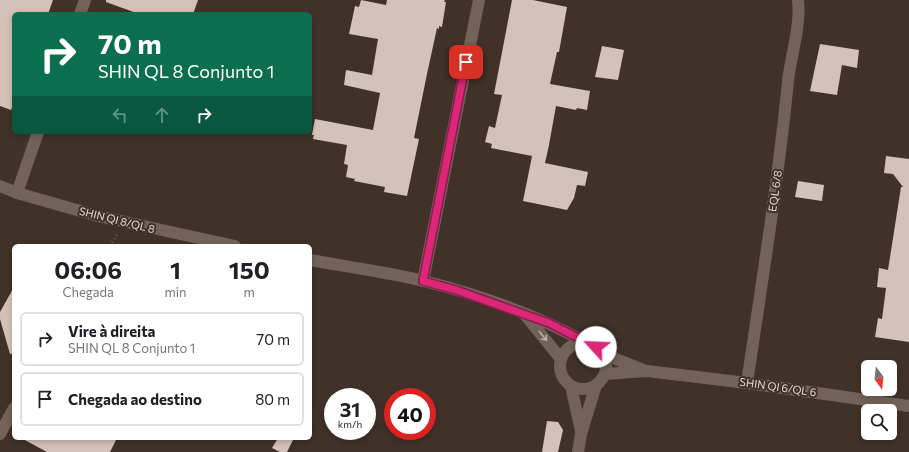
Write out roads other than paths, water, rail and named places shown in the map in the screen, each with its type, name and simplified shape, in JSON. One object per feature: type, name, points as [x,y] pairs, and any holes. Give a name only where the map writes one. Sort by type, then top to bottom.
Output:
[{"type":"street","points":[[81,12],[85,0]]},
{"type":"street","points":[[423,281],[479,0]]},
{"type":"street","name":"EQL 6/8","points":[[747,383],[782,140],[790,69],[799,11],[798,0]]},
{"type":"street","points":[[16,193],[37,134]]},
{"type":"street","name":"SHIN QI 8/QL 8","points":[[0,186],[16,193],[98,216],[226,244]]},
{"type":"street","points":[[312,260],[423,281],[456,290],[549,323],[596,347],[603,354],[606,364],[605,374],[602,380],[596,385],[584,389],[571,386],[564,379],[560,370],[561,359],[566,350],[576,344],[587,343]]},
{"type":"street","points":[[524,314],[561,359]]},
{"type":"street","name":"SHIN QI 6/QL 6","points":[[603,354],[647,371]]},
{"type":"street","name":"SHIN QI 6/QL 6","points":[[605,374],[647,371],[747,383],[909,406]]},
{"type":"street","points":[[578,452],[581,434],[596,385]]},
{"type":"street","points":[[571,386],[581,434]]},
{"type":"street","points":[[0,434],[12,412]]}]
